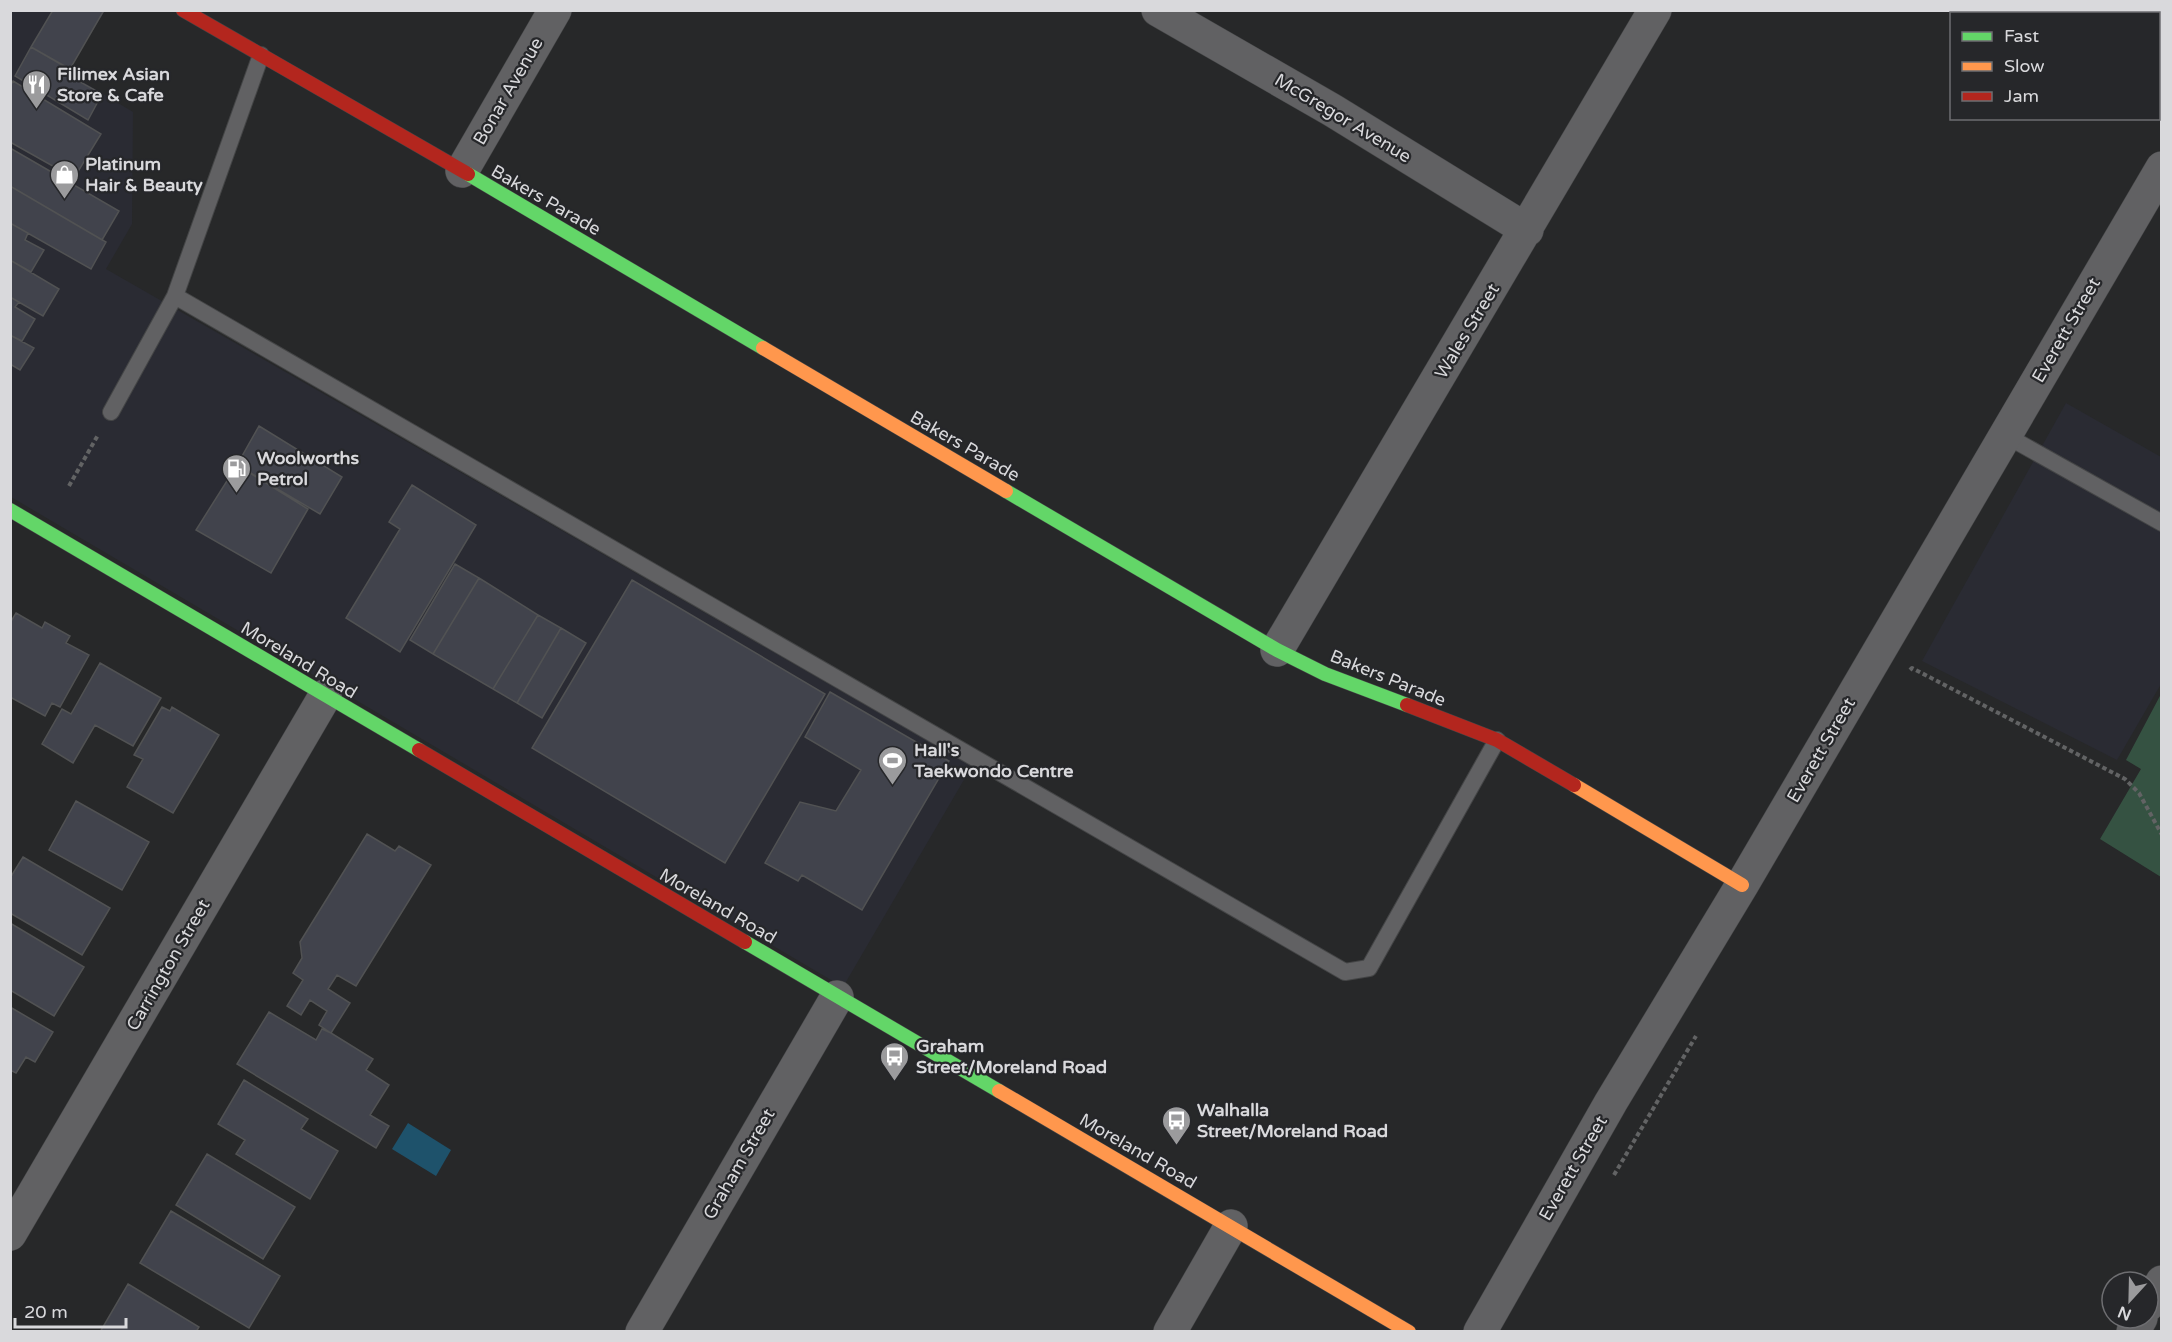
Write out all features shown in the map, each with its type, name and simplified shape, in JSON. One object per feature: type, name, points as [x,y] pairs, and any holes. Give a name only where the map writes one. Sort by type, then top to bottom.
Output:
[{"type":"street","name":"Bakers Parade","points":[[183,10],[462,171],[1277,650],[1326,674],[1497,740],[1742,885]]},
{"type":"street","name":"Bonar Avenue","points":[[462,171],[555,10]]},
{"type":"street","name":"McGregor Avenue","points":[[1158,10],[1332,110],[1527,230]]},
{"type":"street","name":"Wales Street","points":[[1277,650],[1655,10]]},
{"type":"street","name":"Everett Street","points":[[1480,1332],[1611,1102],[1742,885],[2162,168]]},
{"type":"street","name":"Moreland Road","points":[[10,510],[1409,1332]]},
{"type":"street","name":"Carrington Street","points":[[10,1234],[325,696]]},
{"type":"street","name":"Graham Street","points":[[642,1332],[837,997]]},
{"type":"street","points":[[1170,1332],[1231,1226]]},
{"type":"lane","points":[[111,412],[175,296],[261,55]]},
{"type":"lane","points":[[175,296],[1345,972],[1369,968],[1497,740]]},
{"type":"lane","points":[[2005,435],[2162,523]]},
{"type":"path","points":[[69,486],[111,412]]},
{"type":"path","points":[[1906,678],[1912,668],[2125,778],[2139,793],[2162,836]]},
{"type":"path","points":[[1612,1178],[1697,1035]]},
{"type":"shaded area","points":[[11,11],[105,11],[67,72],[133,112],[132,224],[106,269],[972,766],[843,987],[11,497]]},
{"type":"shaded area","points":[[2066,403],[2161,457],[2161,684],[2117,760],[1922,661]]},
{"type":"green space","points":[[2161,694],[2162,877],[2100,839],[2141,769],[2126,760]]},
{"type":"water","points":[[408,1123],[451,1150],[436,1176],[392,1149]]},
{"type":"building","points":[[53,10],[100,10],[103,12],[70,69],[31,47]]},
{"type":"building","points":[[31,47],[76,73],[73,78],[102,94],[88,120],[15,76]]},
{"type":"building","name":"Filimex Asian Store & Cafe","points":[[13,81],[101,134],[74,178],[10,142],[10,87]]},
{"type":"building","name":"Platinum Hair & Beauty","points":[[10,148],[119,211],[102,240],[10,186]]},
{"type":"building","points":[[10,186],[106,242],[91,269],[10,223]]},
{"type":"building","points":[[10,223],[28,233],[25,240],[44,250],[31,272],[10,260]]},
{"type":"building","points":[[10,260],[59,289],[43,316],[10,297]]},
{"type":"building","points":[[10,297],[19,302],[15,307],[35,319],[22,341],[10,335]]},
{"type":"building","points":[[10,335],[34,348],[20,370],[10,364]]},
{"type":"building","points":[[259,426],[342,477],[320,514],[237,465]]},
{"type":"building","points":[[237,465],[308,509],[271,573],[196,530]]},
{"type":"building","points":[[412,485],[476,525],[400,652],[346,618],[400,529],[389,522]]},
{"type":"building","points":[[455,564],[479,578],[433,654],[410,640]]},
{"type":"building","points":[[479,578],[538,615],[493,689],[433,654]]},
{"type":"building","points":[[632,580],[825,694],[725,863],[532,748]]},
{"type":"building","points":[[16,613],[42,628],[45,622],[70,636],[66,643],[89,655],[60,707],[52,703],[45,716],[10,697],[10,623]]},
{"type":"building","points":[[538,615],[561,628],[517,703],[493,689]]},
{"type":"building","points":[[561,628],[586,643],[542,718],[517,703]]},
{"type":"building","points":[[100,663],[161,698],[133,746],[95,725],[73,763],[42,744],[62,709],[71,714]]},
{"type":"building","name":"Hall's Taekwondo Centre","points":[[830,692],[949,761],[862,910],[802,875],[798,881],[765,863],[800,802],[836,811],[861,770],[805,737]]},
{"type":"building","points":[[162,707],[170,711],[172,707],[219,735],[173,813],[127,787],[143,759],[134,755]]},
{"type":"building","points":[[76,801],[149,842],[122,890],[49,850]]},
{"type":"building","points":[[367,834],[395,851],[399,846],[431,865],[356,986],[337,975],[328,989],[350,1003],[331,1033],[319,1025],[327,1011],[310,1000],[301,1015],[287,1006],[303,980],[293,973],[302,958],[300,942]]},
{"type":"building","points":[[23,857],[110,908],[82,955],[10,913],[10,878]]},
{"type":"building","points":[[10,923],[84,967],[54,1016],[10,990]]},
{"type":"building","points":[[10,1007],[53,1032],[35,1062],[26,1057],[16,1073],[10,1070]]},
{"type":"building","points":[[269,1012],[316,1040],[322,1029],[331,1033],[373,1059],[366,1070],[389,1085],[370,1115],[389,1126],[376,1148],[237,1064]]},
{"type":"building","points":[[244,1080],[308,1119],[301,1129],[338,1151],[310,1199],[236,1154],[245,1140],[218,1124]]},
{"type":"building","points":[[207,1154],[295,1207],[263,1259],[176,1205]]},
{"type":"building","points":[[171,1211],[280,1276],[249,1328],[140,1263]]},
{"type":"building","points":[[128,1284],[199,1327],[196,1332],[100,1332]]},
{"type":"traffic: fast","points":[[468,174],[763,348]]},
{"type":"traffic: fast","points":[[1006,491],[1277,650],[1325,674],[1407,705]]},
{"type":"traffic: fast","points":[[10,510],[419,750]]},
{"type":"traffic: fast","points":[[745,942],[999,1091]]},
{"type":"traffic: slow","points":[[763,348],[1006,491]]},
{"type":"traffic: slow","points":[[1574,785],[1742,885]]},
{"type":"traffic: slow","points":[[999,1091],[1409,1332]]},
{"type":"traffic: jam","points":[[183,10],[468,174]]},
{"type":"traffic: jam","points":[[1407,705],[1497,740],[1574,785]]},
{"type":"traffic: jam","points":[[419,750],[745,942]]},
{"type":"place","name":"Filimex Asian Store & Cafe","points":[[36,110]]},
{"type":"place","name":"Platinum Hair & Beauty","points":[[64,200]]},
{"type":"place","name":"Woolworths Petrol","points":[[236,494]]},
{"type":"place","name":"Hall's Taekwondo Centre","points":[[893,786]]},
{"type":"place","name":"Graham Street/Moreland Road","points":[[895,1082]]},
{"type":"place","name":"Walhalla Street/Moreland Road","points":[[1176,1146]]}]
